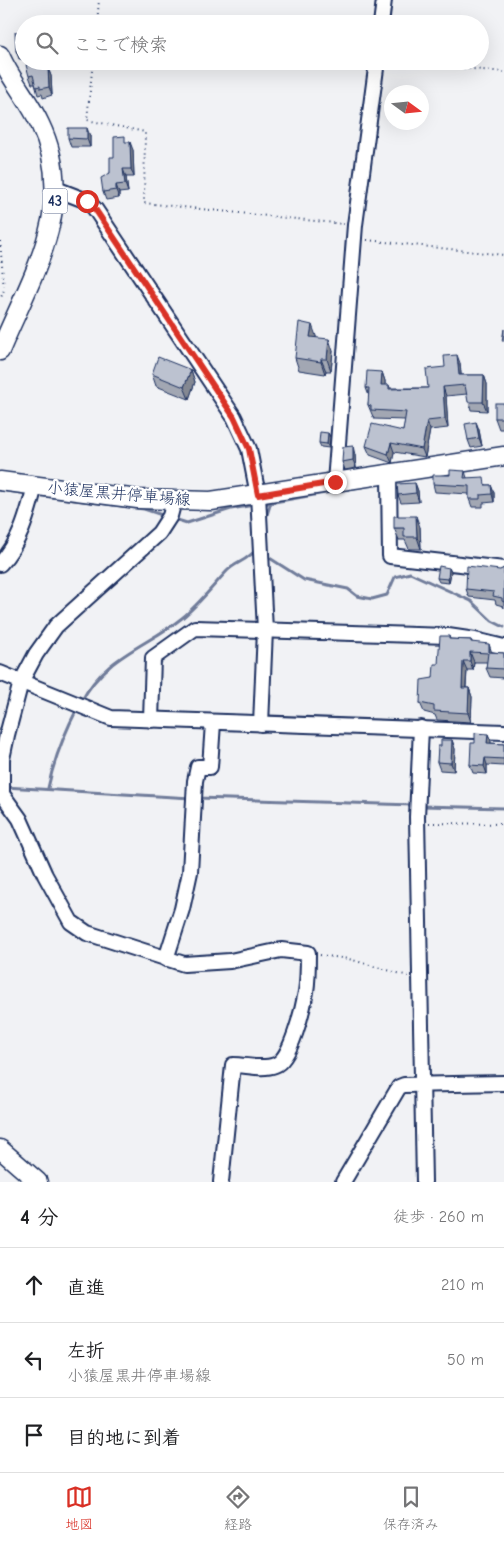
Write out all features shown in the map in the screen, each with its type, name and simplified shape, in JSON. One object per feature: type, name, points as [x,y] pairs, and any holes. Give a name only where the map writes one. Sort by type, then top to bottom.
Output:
[{"type":"main road","name":"43","points":[[0,55],[40,123],[50,148],[56,189],[51,226],[44,248],[0,351]]},
{"type":"main road","name":"小猿屋黒井停車場線","points":[[0,481],[138,499],[211,501],[504,456]]},
{"type":"main road","points":[[0,1149],[38,1182]]},
{"type":"street","points":[[382,15],[384,0]]},
{"type":"street","points":[[335,482],[355,232],[377,70]]},
{"type":"street","points":[[56,189],[87,201],[95,209],[234,417],[249,449],[258,495],[265,630],[261,724]]},
{"type":"street","points":[[389,475],[390,556],[504,569]]},
{"type":"street","points":[[0,564],[24,529],[35,486]]},
{"type":"street","points":[[174,501],[170,516],[159,533],[56,626],[36,654],[20,682],[1,758],[1,795],[20,819],[45,874],[70,922],[86,933],[184,964],[208,964],[281,950],[308,953],[306,990],[291,1045],[284,1058],[277,1065],[267,1067],[233,1065],[221,1182]]},
{"type":"street","points":[[151,720],[153,658],[195,628],[448,636],[504,647]]},
{"type":"street","points":[[0,673],[111,718],[504,732]]},
{"type":"street","points":[[166,959],[182,909],[190,872],[198,767],[210,767],[213,723]]},
{"type":"street","points":[[421,728],[417,820],[424,1182]]},
{"type":"street","points":[[343,1182],[399,1087],[422,1084],[504,1083]]},
{"type":"path","points":[[98,15],[99,0]]},
{"type":"path","points":[[92,70],[87,120],[145,132],[144,203],[504,255]]},
{"type":"path","points":[[483,70],[504,72]]},
{"type":"path","points":[[0,241],[4,290],[0,300]]},
{"type":"path","points":[[417,820],[504,824]]},
{"type":"path","points":[[308,953],[349,959],[420,979]]},
{"type":"building","points":[[27,70],[48,70],[49,87],[40,89],[40,86],[36,87],[33,75],[29,76]]},
{"type":"building","points":[[68,128],[87,128],[87,139],[68,138]]},
{"type":"building","points":[[125,136],[125,142],[130,142],[131,169],[123,169],[125,184],[116,185],[116,190],[103,192],[101,178],[110,173],[110,157],[114,157],[114,137]]},
{"type":"building","points":[[299,322],[312,325],[310,337],[329,339],[327,359],[321,359],[321,362],[295,358]]},
{"type":"building","points":[[457,355],[459,375],[484,375],[483,402],[468,402],[465,385],[443,387],[445,419],[427,421],[422,449],[391,443],[388,454],[366,446],[372,424],[403,431],[406,412],[371,410],[371,406],[368,405],[369,388],[366,388],[367,371],[382,372],[381,385],[389,385],[389,389],[428,388],[426,369],[445,367],[444,356]]},
{"type":"building","points":[[158,357],[191,370],[184,387],[152,374]]},
{"type":"building","points":[[495,403],[504,403],[504,418],[495,418]]},
{"type":"building","points":[[476,422],[479,438],[468,440],[465,424]]},
{"type":"building","points":[[320,432],[328,433],[327,444],[319,443]]},
{"type":"building","points":[[353,446],[353,460],[342,462],[343,447]]},
{"type":"building","points":[[450,470],[465,471],[464,478],[484,477],[485,485],[491,485],[492,494],[480,495],[480,499],[469,499],[469,486],[433,484],[433,475],[450,475]]},
{"type":"building","points":[[415,483],[416,493],[398,495],[397,484]]},
{"type":"building","points":[[394,516],[416,516],[417,537],[404,537],[404,528],[394,528]]},
{"type":"building","points":[[439,566],[449,568],[448,579],[437,578]]},
{"type":"building","points":[[467,566],[500,570],[504,568],[504,602],[502,598],[493,596],[494,592],[466,589]]},
{"type":"building","points":[[440,636],[449,636],[449,639],[471,640],[471,642],[489,644],[489,652],[504,653],[504,669],[486,668],[488,653],[470,652],[470,661],[463,661],[462,688],[469,688],[468,713],[434,711],[434,706],[420,703],[421,680],[433,678],[434,664],[438,664]]},
{"type":"building","points":[[475,733],[488,734],[487,743],[504,744],[504,759],[485,758],[484,766],[470,765],[471,743],[475,743]]},
{"type":"building","points":[[441,740],[452,740],[451,763],[437,762],[438,746],[441,746]]},
{"type":"waterway","points":[[263,504],[382,483]]},
{"type":"waterway","points":[[0,490],[30,494]]},
{"type":"waterway","points":[[36,495],[144,509],[165,516]]},
{"type":"waterway","points":[[265,521],[271,502]]},
{"type":"waterway","points":[[174,519],[187,523],[231,509],[254,505]]},
{"type":"waterway","points":[[81,702],[91,686],[114,663],[182,618],[227,571],[250,556],[256,549]]},
{"type":"waterway","points":[[265,555],[304,580],[348,589],[357,596],[372,599],[387,595],[395,577],[410,573],[471,601],[492,621],[504,627]]},
{"type":"waterway","points":[[48,788],[60,747],[78,707]]},
{"type":"waterway","points":[[5,787],[191,798]]},
{"type":"waterway","points":[[197,798],[413,805]]},
{"type":"waterway","points":[[422,806],[504,808]]},
{"type":"route","points":[[87,201],[95,209],[234,417],[249,449],[258,495],[335,482]]}]
